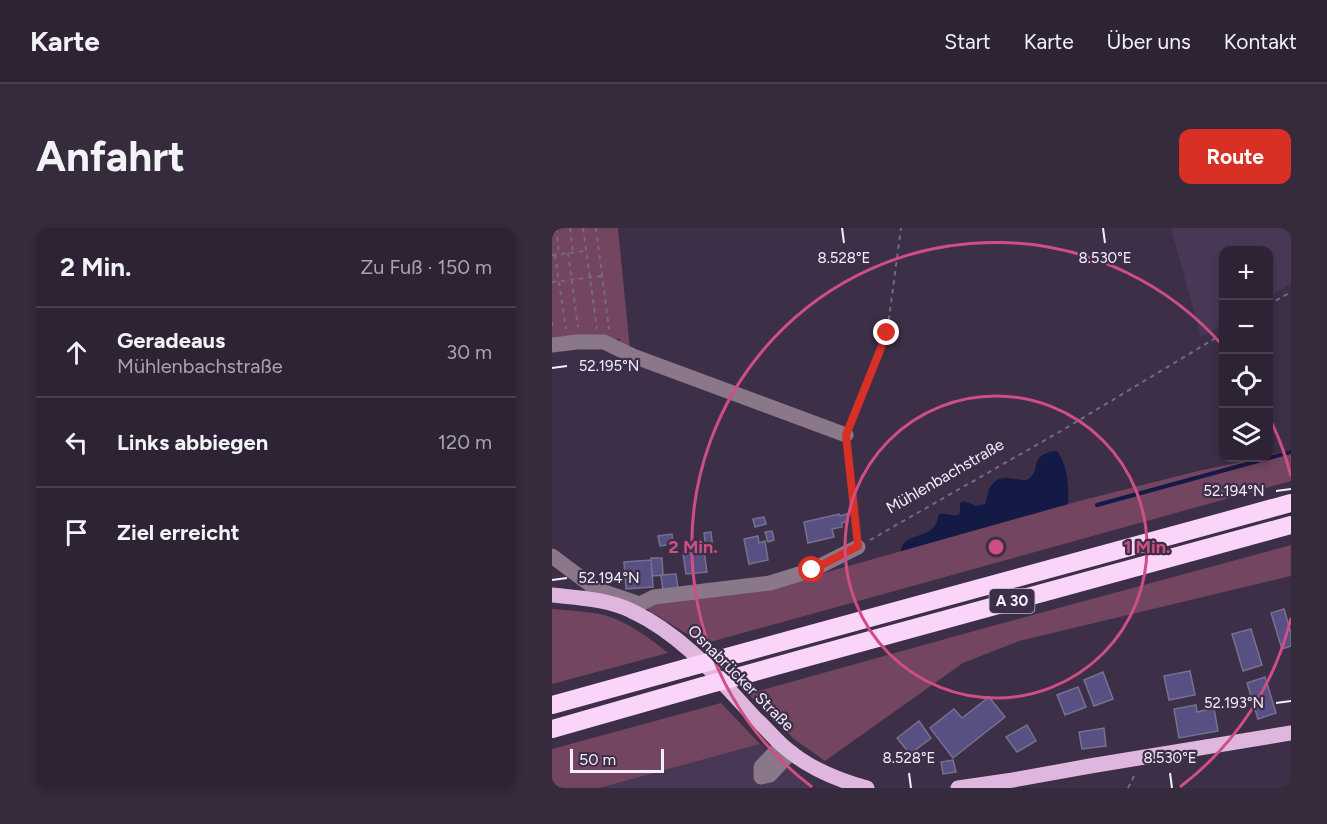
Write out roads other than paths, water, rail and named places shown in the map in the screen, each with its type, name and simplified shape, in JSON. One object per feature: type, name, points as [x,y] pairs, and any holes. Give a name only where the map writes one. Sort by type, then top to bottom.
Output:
[{"type":"highway","name":"A 30","points":[[552,705],[1291,503]]},
{"type":"highway","name":"A 30","points":[[552,729],[1291,525]]},
{"type":"main road","name":"Osnabrücker Straße","points":[[552,596],[596,594],[636,608],[690,649],[786,749],[850,786],[867,788]]},
{"type":"main road","points":[[958,788],[982,787],[1090,766],[1291,733]]},
{"type":"street","points":[[553,340],[604,342],[633,356],[846,435]]},
{"type":"street","points":[[636,608],[654,597],[770,583],[812,570],[858,546]]},
{"type":"street","points":[[552,555],[596,594]]},
{"type":"waterway","points":[[1097,505],[1291,452]]}]
